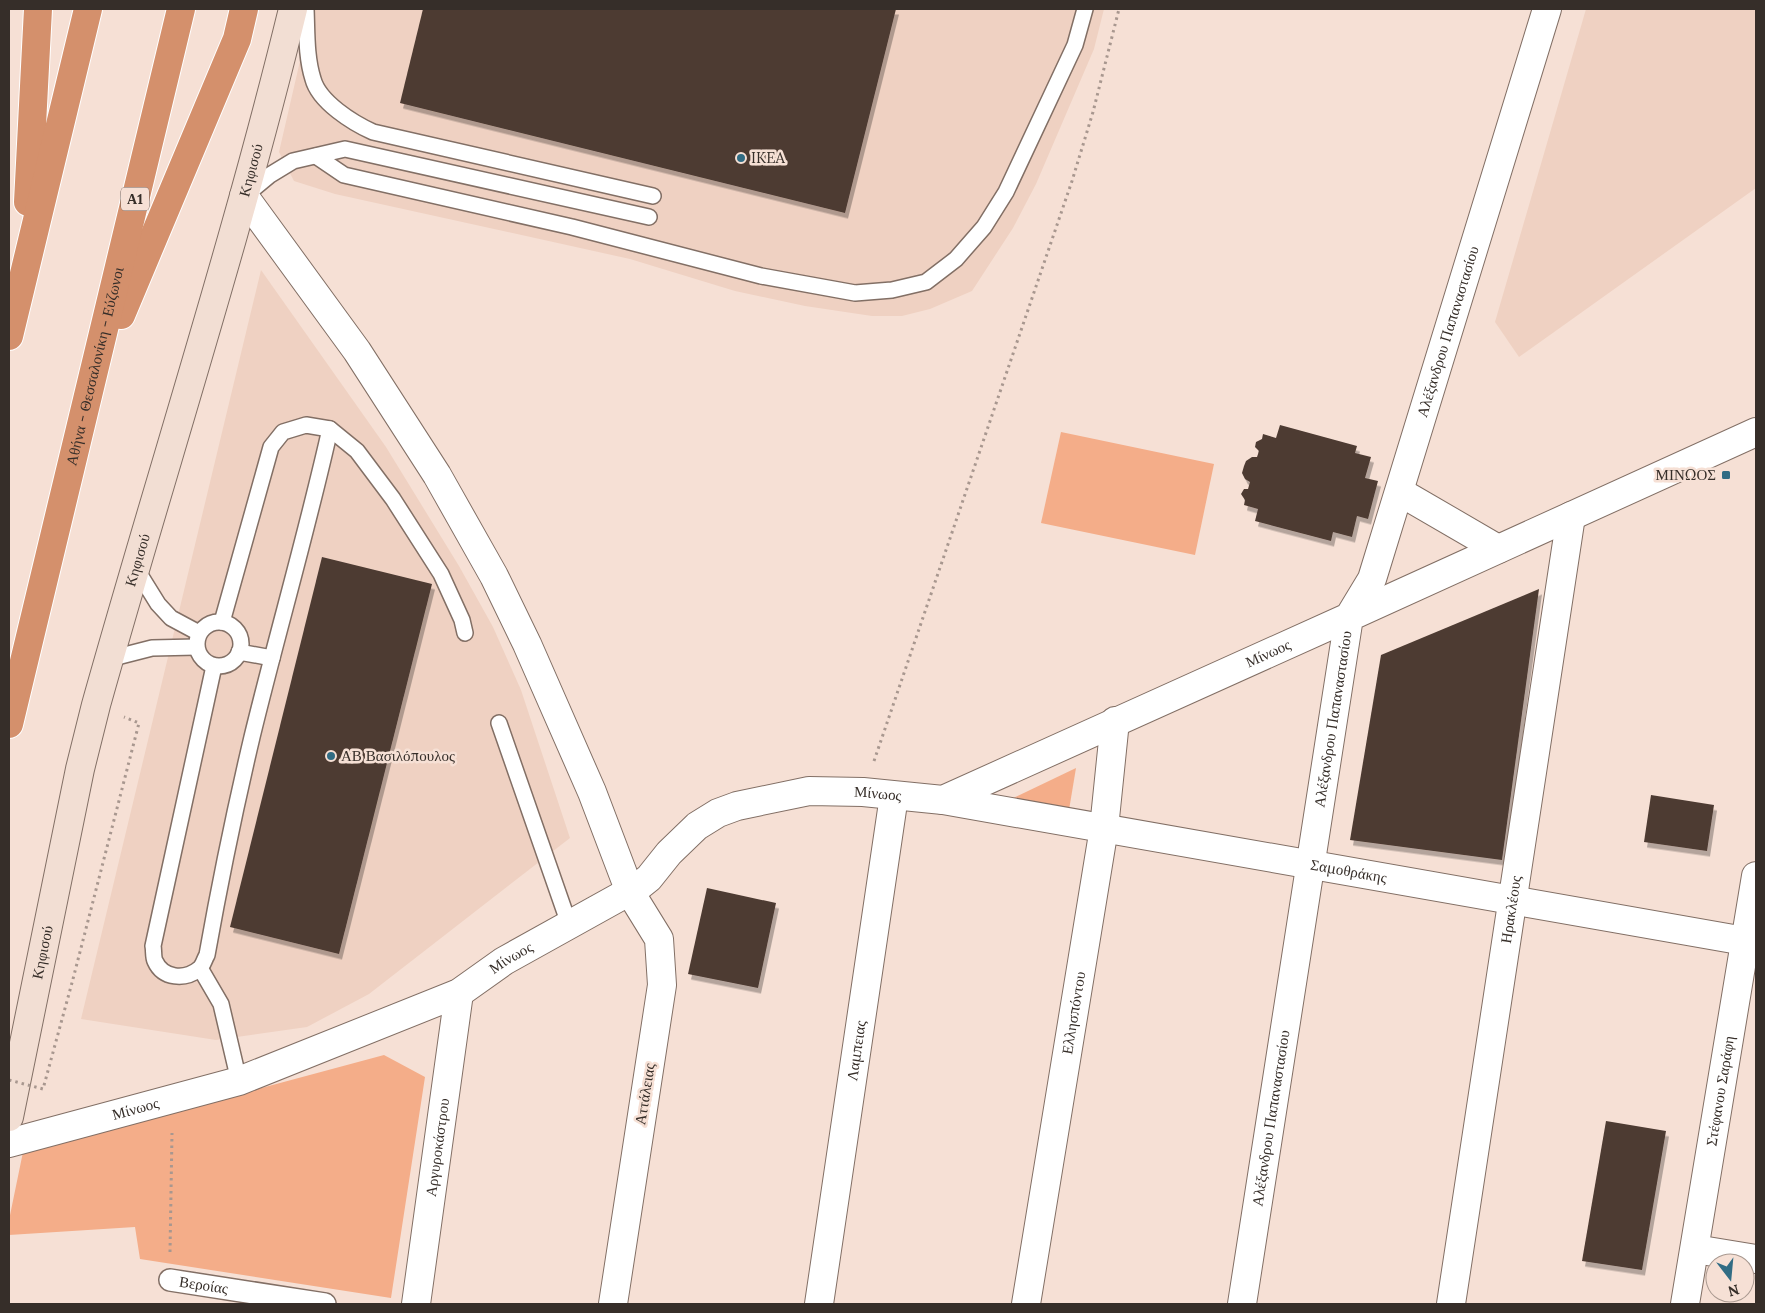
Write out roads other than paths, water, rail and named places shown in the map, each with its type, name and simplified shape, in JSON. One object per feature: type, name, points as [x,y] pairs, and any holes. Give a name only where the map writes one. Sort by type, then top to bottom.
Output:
[{"type":"highway","points":[[25,269],[38,9]]},
{"type":"highway","points":[[9,336],[88,9]]},
{"type":"highway","name":"Αθήνα - Θεσσαλονίκη - Εύζωνοι","points":[[9,724],[181,9]]},
{"type":"highway","points":[[89,390],[237,39],[244,9]]},
{"type":"main road","name":"Κηφισού","points":[[9,1117],[80,769],[96,705],[244,196],[293,9]]},
{"type":"street","name":"Αλέξανδρου Παπαναστασίου","points":[[1242,1304],[1349,617],[1372,579],[1547,9]]},
{"type":"street","name":"Αττάλειας","points":[[244,196],[358,351],[437,475],[489,568],[527,644],[592,792],[630,892],[659,939],[662,985],[613,1304]]},
{"type":"street","name":"Μίνωος","points":[[9,1143],[239,1081],[459,993],[504,961],[630,892],[649,878],[669,853],[697,826],[737,806],[809,791],[863,792],[943,800],[1756,432]]},
{"type":"street","points":[[1400,492],[1498,548]]},
{"type":"street","name":"Ηρακλέους","points":[[1451,1304],[1571,516]]},
{"type":"street","name":"Ελλησπόντου","points":[[1026,1304],[1104,828],[1115,721]]},
{"type":"street","name":"Λαμπειας","points":[[819,1304],[894,796]]},
{"type":"street","name":"Σαμοθράκης","points":[[943,800],[1751,942]]},
{"type":"street","name":"Στέφανου Σαράφη","points":[[1685,1304],[1751,942],[1756,876]]},
{"type":"street","name":"Αργυροκάστρου","points":[[416,1304],[459,993]]},
{"type":"street","points":[[1695,1248],[1756,1259]]},
{"type":"street","name":"Βεροίας","points":[[170,1280],[266,1299],[325,1304]]},
{"type":"lane","points":[[306,9],[307,37],[313,81],[325,100],[357,125],[373,132],[654,196]]},
{"type":"lane","points":[[316,156],[344,176],[572,227],[762,276],[855,292],[892,290],[926,282],[956,259],[984,228],[1006,192],[1075,45],[1085,9]]},
{"type":"lane","points":[[244,196],[281,166],[305,157],[345,149],[649,217]]},
{"type":"lane","points":[[222,622],[271,447],[283,432],[306,425],[330,429],[357,451],[393,499],[441,574],[462,620],[465,633]]},
{"type":"lane","points":[[214,666],[153,946],[155,961],[164,972],[176,977],[187,975],[200,968],[206,955],[228,844],[272,658],[304,540],[330,429]]},
{"type":"lane","points":[[109,659],[152,648],[197,640],[209,624],[222,622],[234,628],[240,639],[239,652],[234,660],[224,666],[214,666],[202,659],[197,640],[158,604],[136,567]]},
{"type":"lane","points":[[239,652],[272,658]]},
{"type":"lane","points":[[499,723],[569,924]]},
{"type":"lane","points":[[200,968],[221,1004],[239,1081]]},
{"type":"place","name":"IKEA","points":[[741,158]]},
{"type":"place","name":"ΜΙΝΩΟΣ","points":[[1726,475]]},
{"type":"place","name":"ΑΒ Βασιλόπουλος","points":[[331,756]]}]
